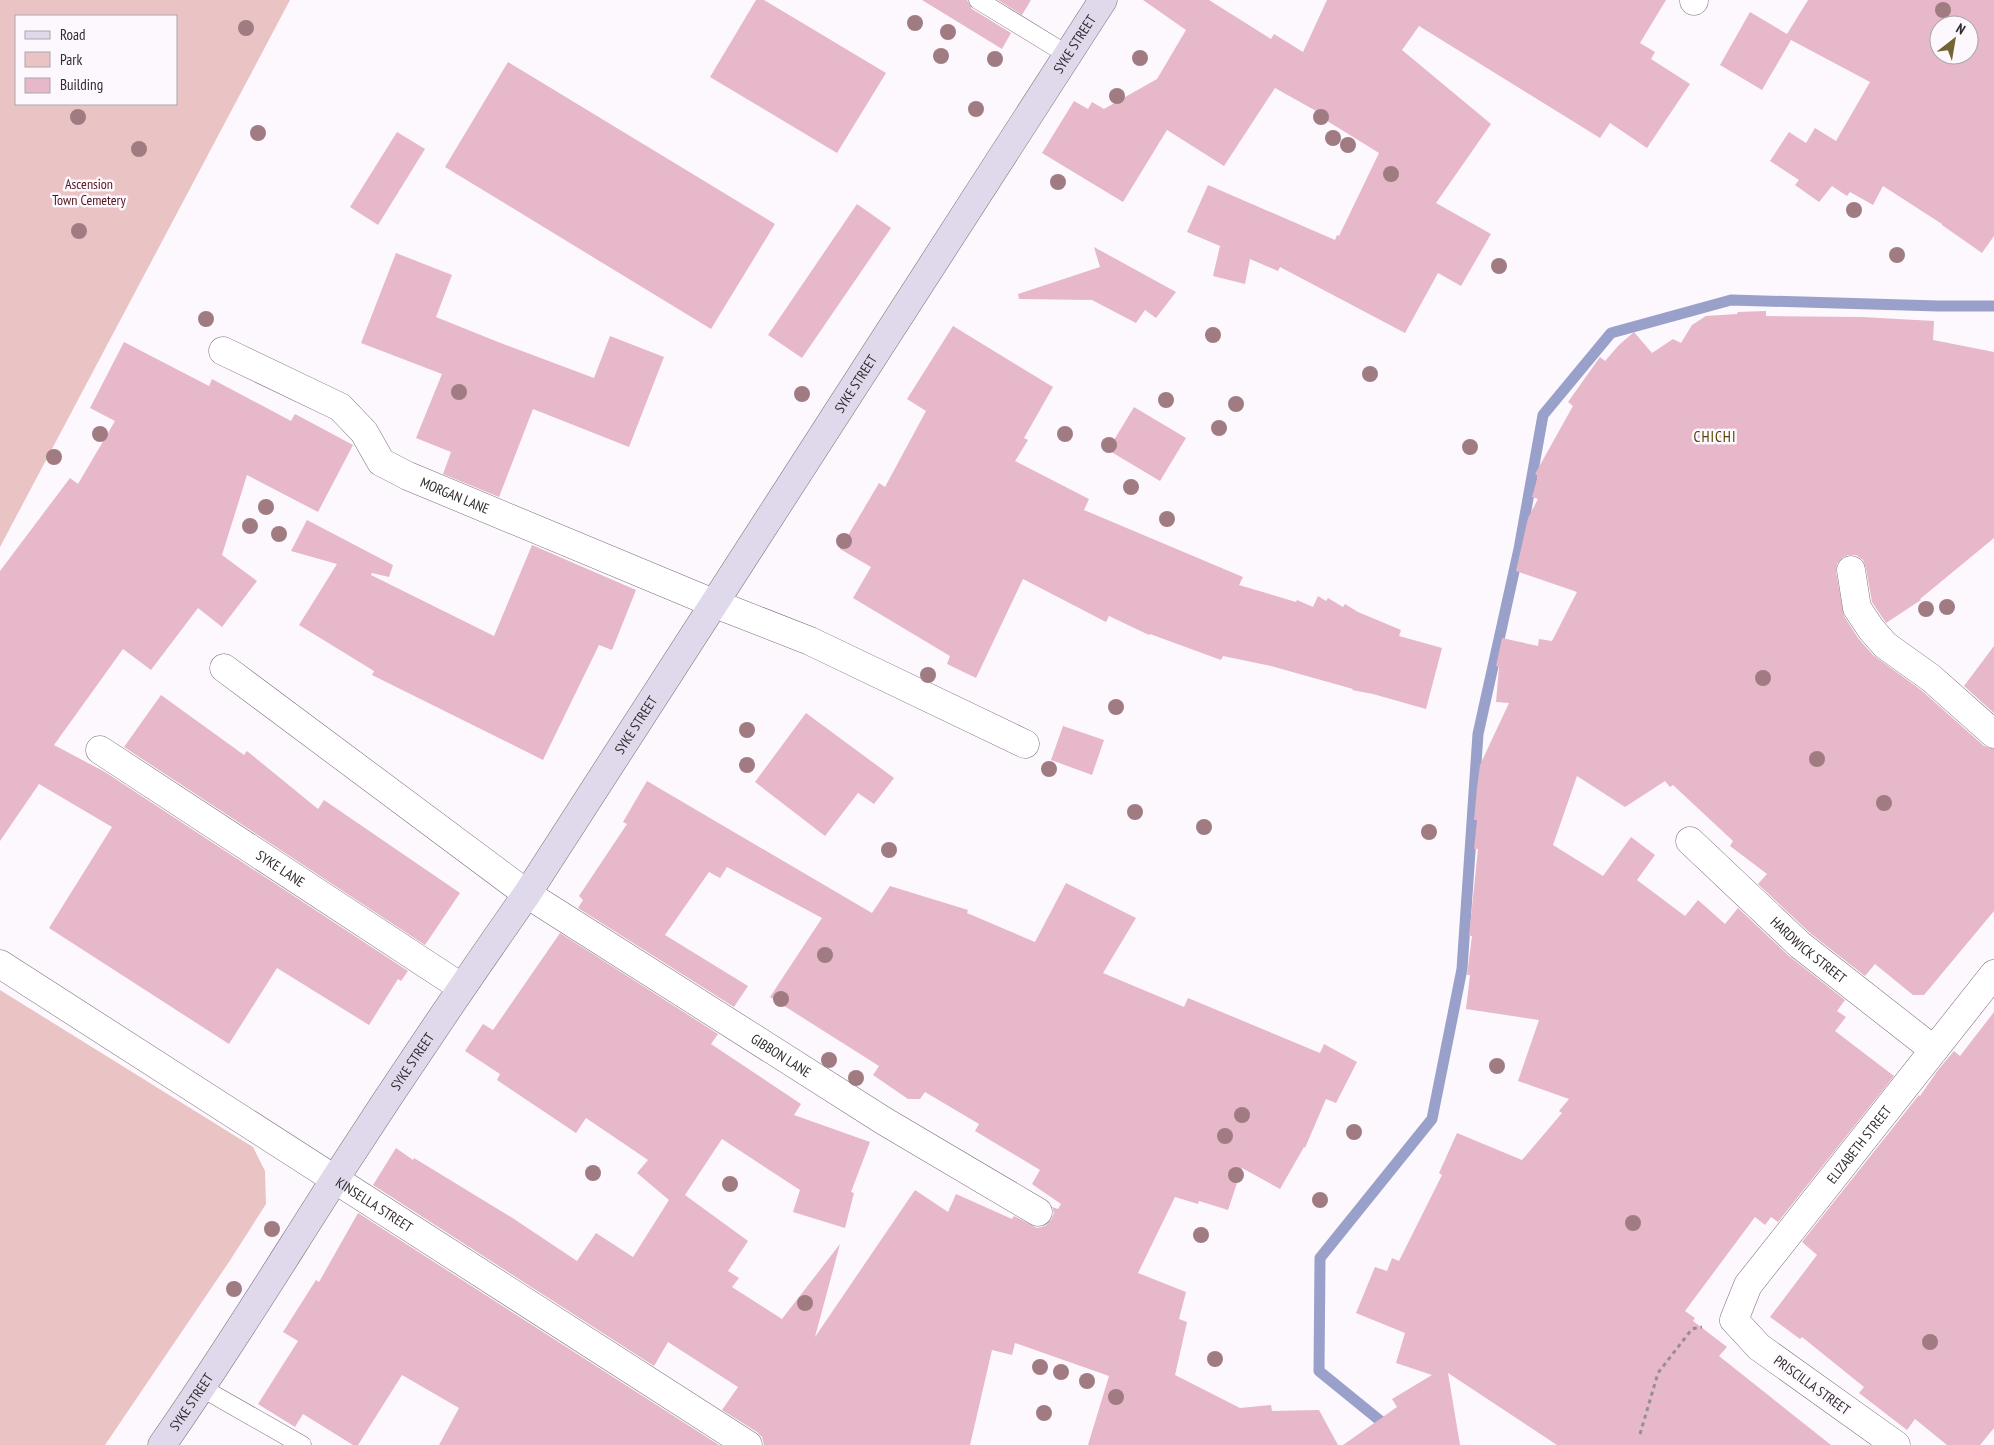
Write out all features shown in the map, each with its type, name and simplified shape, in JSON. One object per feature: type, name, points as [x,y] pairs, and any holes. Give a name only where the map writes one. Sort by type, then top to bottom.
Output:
[{"type":"main road","name":"SYKE STREET","points":[[162,1445],[202,1388],[335,1178],[461,987],[527,894],[1102,0]]},
{"type":"street","name":"MORGAN LANE","points":[[223,351],[340,407],[364,432],[381,462],[408,476],[713,603],[810,641],[1025,744]]},
{"type":"street","points":[[1852,570],[1857,608],[1871,629],[1885,645],[1931,678],[1994,734]]},
{"type":"street","name":"GIBBON LANE","points":[[224,668],[527,894],[884,1121],[1038,1212]]},
{"type":"street","name":"SYKE LANE","points":[[100,750],[461,987]]},
{"type":"street","name":"HARDWICK STREET","points":[[1690,841],[1800,945],[1934,1050]]},
{"type":"street","name":"KINSELLA STREET","points":[[0,964],[748,1445]]},
{"type":"street","name":"ELIZABETH STREET","points":[[1734,1320],[1748,1285],[1994,974]]},
{"type":"street","name":"PRISCILLA STREET","points":[[1734,1320],[1759,1347],[1896,1445]]},
{"type":"lane","points":[[978,0],[1068,55]]},
{"type":"lane","points":[[202,1388],[302,1445]]},
{"type":"path","points":[[1640,1434],[1658,1373],[1692,1329],[1734,1320]]},
{"type":"green space","name":"Ascension Town Cemetery","points":[[0,0],[290,0],[0,547]]},
{"type":"green space","points":[[0,990],[253,1147],[265,1171],[266,1204],[105,1445],[0,1445]]},
{"type":"building","points":[[756,0],[764,0],[886,73],[837,153],[710,77]]},
{"type":"building","points":[[922,0],[967,0],[972,9],[1011,33],[1002,49]]},
{"type":"building","points":[[998,0],[1031,0],[1022,15]]},
{"type":"building","points":[[1143,0],[1209,0],[1271,39],[1274,34],[1303,52],[1327,0],[1666,0],[1640,43],[1655,52],[1651,59],[1690,84],[1647,148],[1610,123],[1600,138],[1419,26],[1402,50],[1491,124],[1436,203],[1491,234],[1461,286],[1438,273],[1405,333],[1280,267],[1278,271],[1250,259],[1245,284],[1213,276],[1220,246],[1187,232],[1208,185],[1335,240],[1337,235],[1339,236],[1379,153],[1324,119],[1325,116],[1275,88],[1224,166],[1167,130],[1123,202],[1042,153],[1074,101],[1088,109],[1092,102],[1104,109],[1157,79],[1186,30]]},
{"type":"building","points":[[1808,0],[1994,0],[1994,236],[1982,253],[1942,224],[1883,186],[1873,205],[1850,192],[1847,196],[1832,186],[1819,202],[1795,185],[1799,180],[1770,161],[1789,132],[1806,143],[1815,128],[1836,141],[1870,82],[1791,40],[1762,90],[1720,65],[1750,12],[1787,34]]},
{"type":"building","points":[[508,62],[775,224],[711,329],[445,167]]},
{"type":"building","points":[[397,132],[425,149],[378,225],[350,207]]},
{"type":"building","points":[[857,204],[891,228],[802,358],[768,335]]},
{"type":"building","points":[[1094,247],[1176,292],[1156,318],[1145,310],[1136,323],[1092,300],[1019,299],[1018,294],[1100,267]]},
{"type":"building","points":[[396,253],[452,275],[436,317],[498,342],[594,378],[610,336],[664,357],[629,447],[533,409],[499,497],[443,474],[451,452],[416,438],[442,374],[361,343]]},
{"type":"building","points":[[1766,311],[1766,316],[1862,317],[1934,321],[1933,340],[1994,352],[1994,538],[1921,600],[1886,623],[1872,602],[1863,560],[1856,555],[1848,555],[1837,564],[1836,572],[1844,616],[1858,638],[1873,655],[1921,690],[1984,746],[1994,749],[1994,911],[1924,995],[1913,995],[1875,964],[1865,976],[1810,933],[1758,884],[1767,874],[1730,846],[1733,841],[1673,785],[1670,787],[1665,781],[1625,807],[1577,776],[1553,845],[1603,876],[1631,837],[1655,855],[1637,880],[1685,916],[1698,900],[1725,924],[1738,908],[1789,956],[1845,1000],[1837,1011],[1846,1017],[1835,1031],[1894,1076],[1778,1222],[1771,1217],[1765,1225],[1755,1217],[1685,1311],[1695,1318],[1693,1321],[1727,1347],[1719,1356],[1831,1445],[1557,1445],[1448,1373],[1460,1445],[1343,1445],[1397,1407],[1392,1399],[1432,1375],[1396,1363],[1405,1333],[1356,1313],[1375,1267],[1387,1271],[1392,1258],[1399,1261],[1442,1175],[1439,1173],[1457,1133],[1522,1160],[1562,1113],[1559,1111],[1569,1099],[1518,1081],[1539,1020],[1466,1009],[1470,975],[1467,975],[1472,936],[1469,936],[1478,849],[1474,849],[1477,820],[1474,820],[1480,765],[1509,703],[1496,702],[1499,667],[1496,666],[1502,638],[1538,646],[1539,639],[1552,641],[1577,592],[1516,571],[1528,518],[1538,499],[1532,497],[1538,476],[1535,474],[1573,406],[1568,402],[1600,357],[1605,361],[1634,332],[1652,353],[1673,339],[1681,343],[1692,325],[1706,316]]},
{"type":"building","points":[[953,326],[1053,387],[1024,438],[1028,440],[1015,461],[1089,499],[1084,510],[1243,577],[1239,585],[1296,602],[1297,600],[1313,607],[1318,596],[1326,601],[1328,598],[1343,607],[1345,604],[1358,612],[1401,630],[1399,636],[1442,648],[1426,709],[1271,666],[1223,656],[1221,660],[1149,635],[1109,616],[1106,622],[1023,579],[976,678],[947,664],[950,656],[853,598],[871,567],[840,549],[879,483],[885,487],[926,411],[907,399]]},
{"type":"building","points":[[124,342],[209,386],[212,379],[291,421],[295,414],[353,445],[318,512],[247,475],[222,555],[257,581],[222,627],[198,608],[151,670],[123,649],[54,745],[105,772],[408,971],[401,981],[398,979],[369,1025],[277,968],[229,1044],[49,928],[112,827],[39,784],[0,841],[0,571],[70,478],[78,484],[115,421],[90,408]]},
{"type":"building","points":[[1134,407],[1186,438],[1160,481],[1108,450]]},
{"type":"building","points":[[307,520],[393,565],[389,577],[372,573],[371,575],[494,636],[532,545],[636,590],[612,650],[599,645],[543,760],[372,675],[374,671],[299,625],[337,564],[291,551]]},
{"type":"building","points":[[1994,646],[1994,713],[1964,686]]},
{"type":"building","points":[[161,695],[244,755],[247,751],[318,809],[324,800],[460,893],[425,945],[124,747]]},
{"type":"building","points":[[806,713],[894,778],[874,804],[858,793],[825,836],[755,782]]},
{"type":"building","points":[[1063,726],[1104,740],[1092,775],[1051,760]]},
{"type":"building","points":[[647,781],[872,913],[890,886],[968,910],[967,913],[1035,942],[1066,883],[1136,918],[1103,973],[1184,1007],[1188,998],[1320,1053],[1324,1044],[1357,1062],[1336,1103],[1326,1099],[1305,1148],[1280,1189],[1242,1168],[1228,1210],[1199,1201],[1198,1204],[1175,1197],[1138,1273],[1186,1292],[1179,1319],[1187,1322],[1175,1375],[1240,1408],[1271,1405],[1272,1411],[1319,1410],[1338,1445],[1088,1445],[1109,1376],[1015,1343],[1012,1355],[992,1350],[970,1445],[764,1445],[762,1437],[757,1432],[722,1410],[738,1387],[668,1342],[654,1366],[373,1185],[396,1148],[413,1160],[414,1158],[511,1217],[577,1261],[596,1233],[633,1257],[669,1200],[637,1173],[648,1160],[586,1118],[576,1133],[497,1080],[500,1074],[465,1051],[483,1024],[493,1030],[560,933],[718,1034],[711,1044],[801,1104],[794,1115],[870,1142],[851,1192],[854,1193],[845,1228],[793,1212],[800,1190],[722,1139],[685,1195],[748,1241],[728,1271],[739,1278],[732,1287],[782,1319],[840,1244],[815,1337],[915,1190],[948,1212],[956,1194],[1012,1219],[1014,1216],[1037,1228],[1045,1226],[1051,1220],[1054,1213],[1052,1207],[1058,1209],[1061,1204],[1032,1184],[1040,1170],[975,1131],[979,1124],[925,1092],[920,1099],[908,1099],[873,1075],[879,1066],[770,997],[822,918],[727,867],[720,878],[709,872],[665,935],[748,986],[734,1007],[578,908],[583,900],[579,896],[627,824],[623,822]]},
{"type":"building","points":[[1994,1012],[1994,1428],[1980,1445],[1947,1445],[1915,1419],[1907,1430],[1859,1393],[1864,1387],[1802,1337],[1800,1339],[1770,1317],[1817,1255],[1802,1242],[1920,1096],[1938,1070],[1954,1051],[1960,1056]]},
{"type":"building","points":[[358,1213],[719,1445],[439,1445],[459,1408],[402,1375],[358,1445],[353,1445],[303,1414],[295,1427],[258,1404],[298,1341],[283,1332],[316,1280],[319,1282]]},
{"type":"waterway","points":[[1410,1445],[1319,1371],[1320,1258],[1432,1119],[1462,969],[1478,734],[1519,549],[1543,415],[1611,333],[1731,300],[1994,306]]},
{"type":"district","name":"CHICHI","points":[[1715,436]]}]
